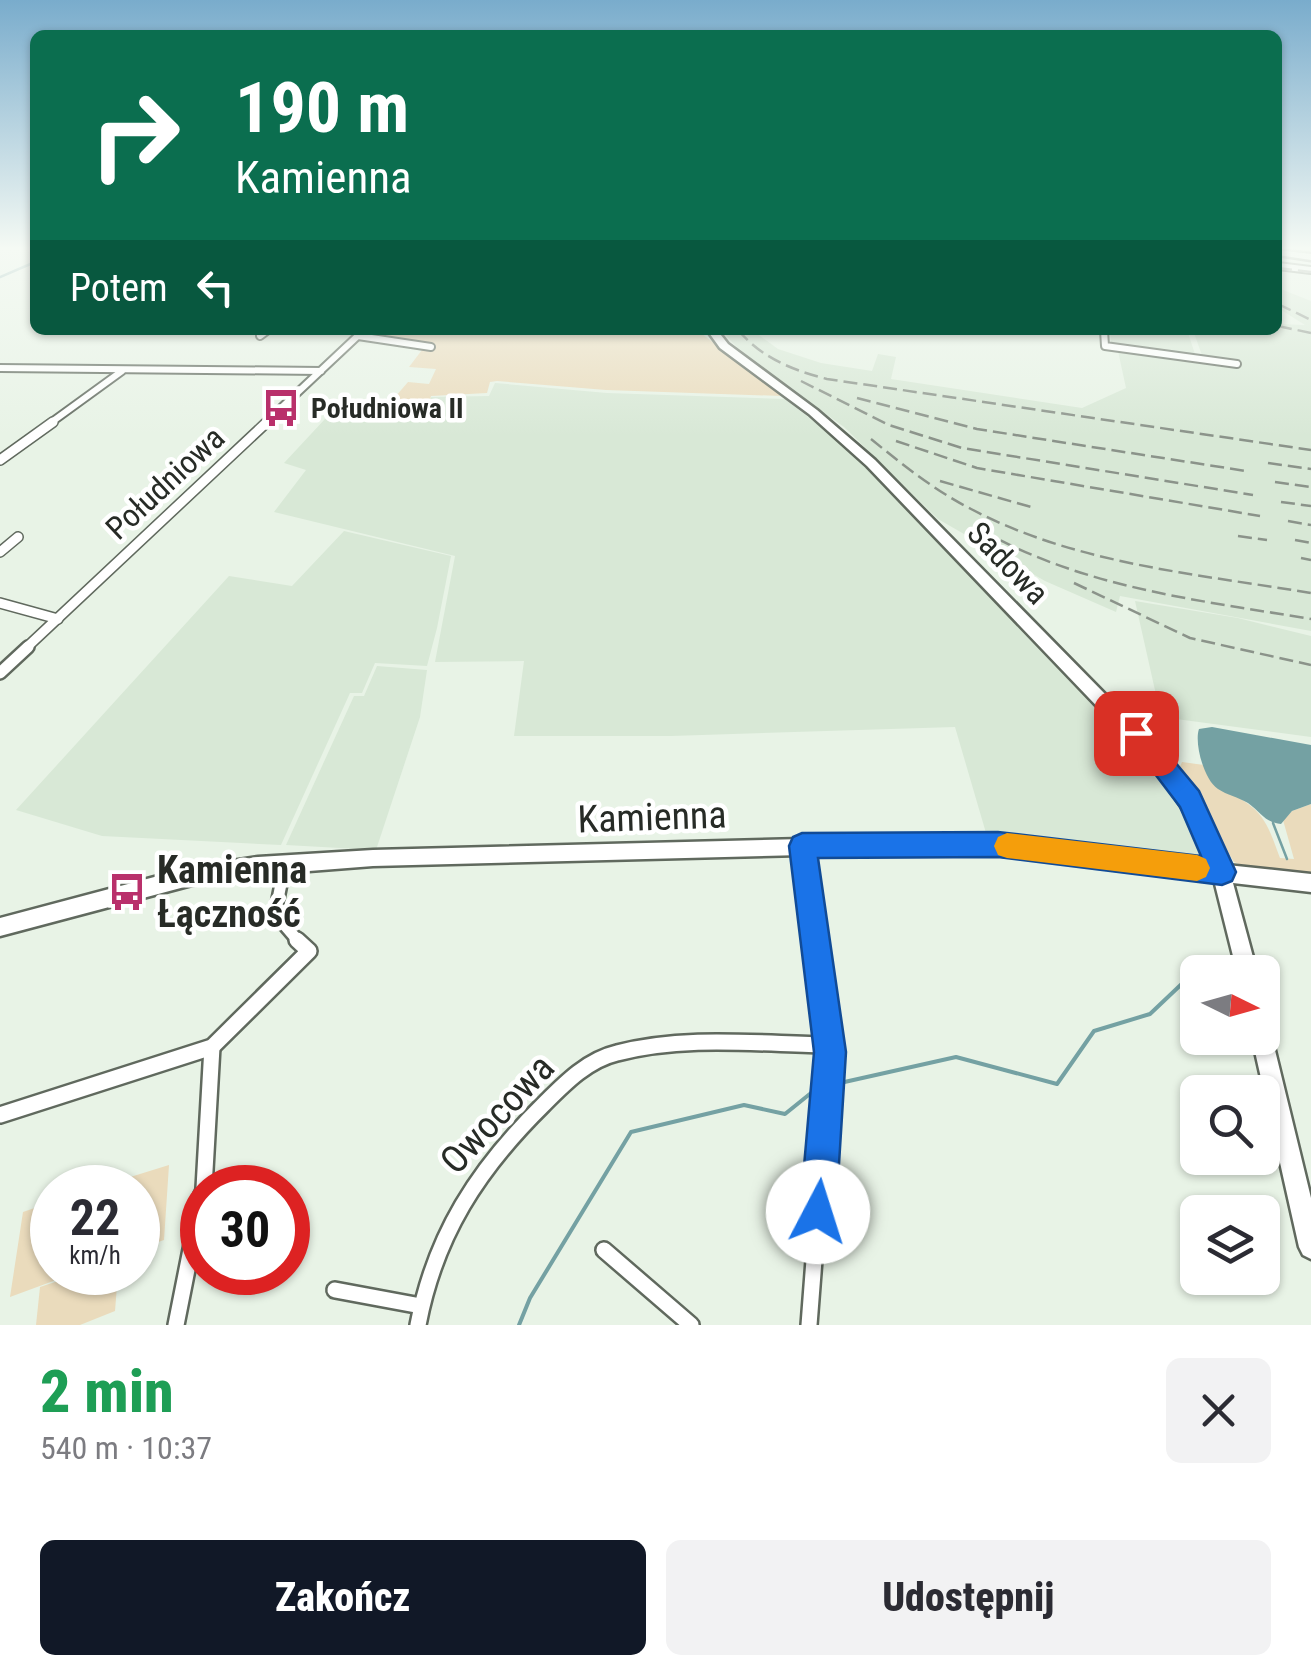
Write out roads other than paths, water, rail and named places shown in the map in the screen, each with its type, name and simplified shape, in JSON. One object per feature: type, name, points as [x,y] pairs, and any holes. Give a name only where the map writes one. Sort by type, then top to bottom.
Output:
[{"type":"street","name":"Południowa","points":[[0,673],[359,335]]},
{"type":"street","points":[[371,335],[431,347]]},
{"type":"street","name":"Sadowa","points":[[717,335],[734,354],[813,412],[860,453],[1136,733],[1190,800],[1222,872],[1243,955]]},
{"type":"street","points":[[1105,335],[1106,346],[1238,364]]},
{"type":"street","points":[[0,368],[321,370]]},
{"type":"street","points":[[0,460],[123,370]]},
{"type":"street","points":[[0,552],[18,537]]},
{"type":"street","points":[[0,603],[58,619]]},
{"type":"street","name":"Kamienna","points":[[0,927],[192,876],[285,863],[802,846],[998,845],[1311,883]]},
{"type":"street","points":[[802,846],[829,1045],[809,1325]]},
{"type":"street","points":[[0,1114],[212,1046],[309,950],[275,922],[273,912],[285,863]]},
{"type":"street","name":"Owocowa","points":[[418,1325],[452,1213],[476,1175],[579,1072],[614,1054],[679,1044],[829,1045]]},
{"type":"street","points":[[205,1165],[212,1046]]},
{"type":"street","points":[[1266,1055],[1311,1248]]},
{"type":"street","points":[[604,1250],[691,1325]]},
{"type":"street","points":[[335,1290],[421,1306]]},
{"type":"street","points":[[176,1325],[182,1295]]},
{"type":"water","points":[[1212,727],[1311,745],[1311,804],[1292,811],[1281,824],[1218,789],[1201,761],[1198,743],[1199,729]]},
{"type":"waterway","points":[[1273,823],[1287,859]]},
{"type":"waterway","points":[[840,1083],[956,1057],[1057,1084],[1094,1031],[1150,1014],[1180,986]]},
{"type":"waterway","points":[[519,1325],[530,1298],[631,1132],[744,1105],[785,1114],[816,1089]]},
{"type":"railway","points":[[1294,312],[1311,320]]},
{"type":"railway","points":[[1282,327],[1311,333]]},
{"type":"railway","points":[[743,335],[778,362],[827,379],[1311,450]]},
{"type":"railway","points":[[801,381],[889,425],[962,448],[1253,495]]},
{"type":"railway","points":[[857,398],[977,429],[1246,471]]},
{"type":"railway","points":[[871,439],[957,502],[1052,543],[1181,573],[1311,593]]},
{"type":"railway","points":[[896,441],[977,468],[1260,516]]},
{"type":"railway","points":[[1268,463],[1311,469]]},
{"type":"railway","points":[[940,481],[1031,507]]},
{"type":"railway","points":[[1275,482],[1311,487]]},
{"type":"railway","points":[[1281,502],[1311,506]]},
{"type":"railway","points":[[1288,521],[1311,525]]},
{"type":"railway","points":[[983,531],[1061,566],[1102,579],[1184,598],[1311,619]]},
{"type":"railway","points":[[1238,536],[1267,540]]},
{"type":"railway","points":[[1295,540],[1311,543]]},
{"type":"railway","points":[[1301,558],[1311,560]]},
{"type":"railway","points":[[1074,583],[1190,638],[1311,665]]},
{"type":"place","name":"Południowa II","points":[[281,408]]},
{"type":"place","name":"Kamienna Łączność","points":[[127,892]]}]
